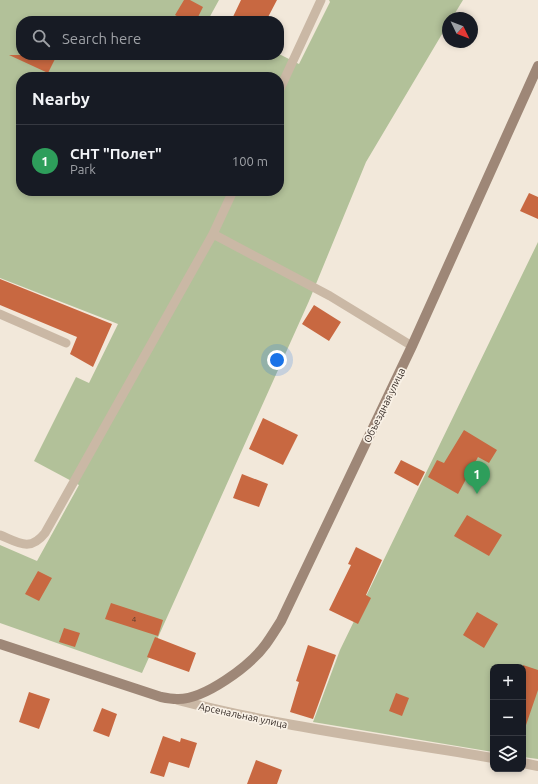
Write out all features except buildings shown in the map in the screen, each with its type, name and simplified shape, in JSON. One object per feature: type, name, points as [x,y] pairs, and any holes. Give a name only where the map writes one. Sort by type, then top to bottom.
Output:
[{"type":"main road","name":"Объездная улица","points":[[178,700],[201,693],[222,683],[246,664],[265,646],[281,621],[412,346],[538,66]]},
{"type":"main road","name":"Арсенальная улица","points":[[0,644],[161,697],[178,700]]},
{"type":"street","name":"Арсенальная улица","points":[[178,700],[230,713],[294,725],[490,758]]},
{"type":"street","points":[[526,764],[538,766]]},
{"type":"lane","points":[[284,80],[321,0]]},
{"type":"lane","points":[[0,535],[23,545],[33,544],[45,533],[213,234],[231,196]]},
{"type":"lane","points":[[213,234],[330,296],[412,346]]},
{"type":"lane","points":[[0,314],[66,343]]},
{"type":"green space","points":[[0,0],[219,0],[210,16],[16,16],[16,60],[284,60],[284,56],[299,64],[330,2],[329,0],[463,0],[456,12],[442,12],[442,34],[366,162],[309,301],[142,673],[0,623],[0,545],[37,561],[79,485],[34,461],[76,377],[89,383],[118,324],[0,278]]},
{"type":"green space","points":[[538,242],[538,759],[526,757],[526,664],[490,664],[490,752],[313,722],[340,650]]},
{"type":"place","name":"СНТ \"Полет\"","points":[[477,494]]}]
